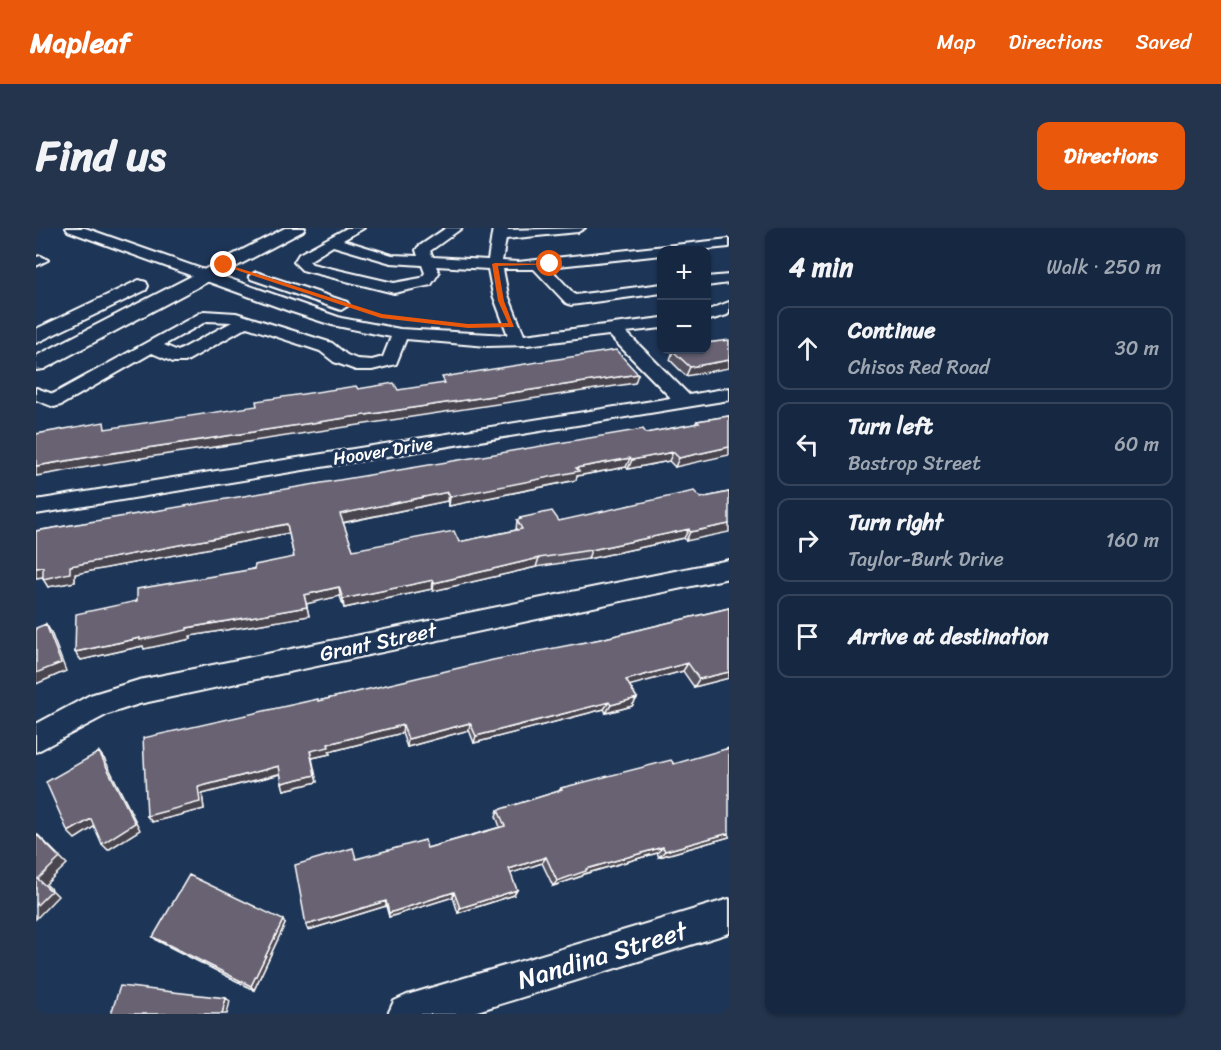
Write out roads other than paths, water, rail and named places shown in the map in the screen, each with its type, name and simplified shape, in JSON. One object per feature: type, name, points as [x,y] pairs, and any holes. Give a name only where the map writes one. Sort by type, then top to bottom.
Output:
[{"type":"main road","points":[[36,364],[208,265],[297,228]]},
{"type":"main road","points":[[36,337],[178,267],[208,265]]},
{"type":"street","points":[[73,228],[178,267]]},
{"type":"street","points":[[114,228],[135,235]]},
{"type":"street","points":[[357,228],[304,257],[302,262],[307,267],[394,288],[426,282],[432,273],[423,250],[455,228]]},
{"type":"street","points":[[515,333],[501,301],[495,264],[501,231],[578,228]]},
{"type":"street","points":[[331,241],[391,259],[495,264],[539,265],[657,252]]},
{"type":"street","points":[[704,246],[729,243]]},
{"type":"street","points":[[391,259],[411,284]]},
{"type":"street","points":[[208,265],[381,316],[515,333],[615,330],[657,324]]},
{"type":"street","points":[[208,265],[338,322],[400,334],[487,341],[538,324],[650,308]]},
{"type":"street","points":[[539,265],[571,300],[657,289]]},
{"type":"street","points":[[711,281],[729,279]]},
{"type":"street","points":[[711,303],[728,306]]},
{"type":"street","points":[[711,315],[721,312],[728,306]]},
{"type":"street","points":[[36,394],[54,401],[204,316],[230,316],[326,347],[348,364],[374,366],[390,360],[400,334]]},
{"type":"street","points":[[151,346],[179,358],[245,321]]},
{"type":"street","points":[[615,330],[685,402]]},
{"type":"street","name":"Hoover Drive","points":[[36,507],[729,394]]},
{"type":"street","name":"Grant Street","points":[[36,739],[100,704],[139,692],[729,569]]},
{"type":"street","name":"Nandina Street","points":[[407,1014],[729,916]]}]
